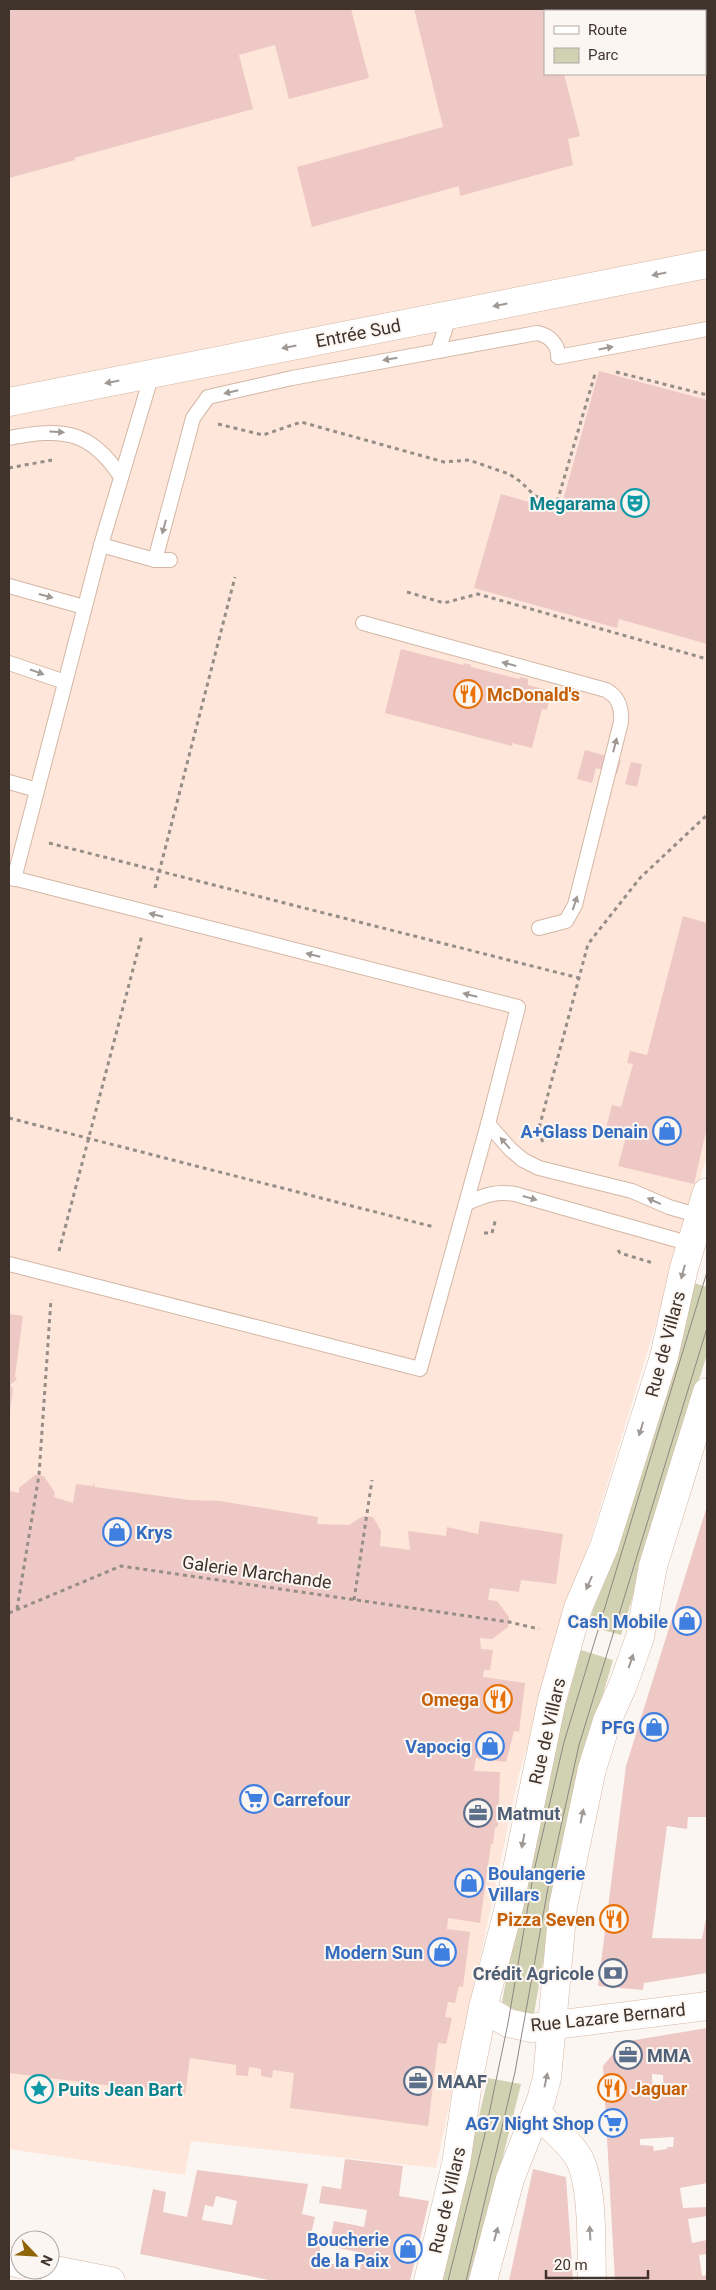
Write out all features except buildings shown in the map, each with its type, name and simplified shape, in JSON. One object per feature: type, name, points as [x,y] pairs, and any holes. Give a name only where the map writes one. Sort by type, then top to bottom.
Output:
[{"type":"street","name":"Entrée Sud","points":[[9,402],[707,264]]},
{"type":"street","name":"Rue de Villars","points":[[428,2281],[456,2164],[468,2083],[483,2008],[510,1904],[548,1719],[561,1668],[578,1608],[604,1547],[664,1358],[688,1256],[704,1204]]},
{"type":"street","points":[[483,2281],[510,2179],[536,2113],[547,2078],[563,1906],[592,1769],[607,1721],[623,1685],[640,1637],[653,1566],[707,1392]]},
{"type":"street","name":"Rue Lazare Bernard","points":[[483,2008],[503,2021],[515,2026],[531,2028],[707,2006]]},
{"type":"street","points":[[536,2113],[574,2151],[582,2165],[588,2192],[592,2281]]},
{"type":"street","points":[[60,2272],[111,2281]]},
{"type":"lane","points":[[438,351],[450,314]]},
{"type":"lane","points":[[155,560],[193,418],[208,397],[292,378],[537,332],[547,336],[555,344],[559,350],[558,357],[707,329]]},
{"type":"lane","points":[[9,1264],[420,1369],[459,1233],[518,1007],[11,878],[25,836],[101,545],[152,374]]},
{"type":"lane","points":[[9,438],[37,432],[70,433],[93,444],[109,459],[121,477]]},
{"type":"lane","points":[[101,545],[155,560],[170,560]]},
{"type":"lane","points":[[9,586],[84,607]]},
{"type":"lane","points":[[363,623],[606,690],[619,702],[621,708],[620,722],[575,905],[566,921],[539,928]]},
{"type":"lane","points":[[9,663],[65,682]]},
{"type":"lane","points":[[9,782],[37,790]]},
{"type":"lane","points":[[488,1124],[511,1150],[523,1160],[539,1168],[632,1191],[669,1207],[704,1204]]},
{"type":"lane","points":[[467,1203],[489,1193],[515,1194],[593,1215],[688,1256]]},
{"type":"path","points":[[193,418],[263,435],[301,422],[444,462],[469,460],[509,474],[521,482],[535,496],[557,502],[597,367]]},
{"type":"path","points":[[606,370],[707,395]]},
{"type":"path","points":[[9,468],[69,457],[93,444]]},
{"type":"path","points":[[407,592],[444,603],[478,594],[707,659]]},
{"type":"path","points":[[566,1175],[549,1154],[538,1132],[588,944],[634,885],[707,816]]},
{"type":"path","points":[[25,836],[579,978]]},
{"type":"path","points":[[9,1118],[459,1233],[492,1233],[497,1215]]},
{"type":"path","points":[[593,1215],[620,1253],[643,1261],[688,1256]]},
{"type":"path","points":[[17,1610],[39,1476],[53,1276]]},
{"type":"path","points":[[354,1600],[372,1480]]},
{"type":"path","name":"Galerie Marchande","points":[[9,1613],[121,1566],[509,1622]]},
{"type":"shaded area","points":[[9,9],[707,9],[707,1156],[519,1774],[436,2168],[191,2141],[185,2175],[9,2149]]},
{"type":"green space","points":[[694,1283],[707,1287],[707,1354],[621,1635],[588,1626]]},
{"type":"green space","points":[[581,1650],[613,1660],[600,1704],[568,1836],[534,2014],[515,2010],[502,2002],[538,1805]]},
{"type":"green space","points":[[488,2078],[521,2084],[472,2281],[440,2281]]},
{"type":"tram line","points":[[448,2281],[484,2138],[508,2023],[534,1871],[564,1742],[707,1272]]},
{"type":"tram line","points":[[466,2281],[515,2072],[551,1871],[579,1745],[707,1328]]},
{"type":"place","name":"Megarama","points":[[635,503]]},
{"type":"place","name":"McDonald's","points":[[468,694]]},
{"type":"place","name":"A+Glass Denain","points":[[667,1131]]},
{"type":"place","name":"Krys","points":[[117,1532]]},
{"type":"place","name":"Cash Mobile","points":[[687,1621]]},
{"type":"place","name":"Omega","points":[[498,1699]]},
{"type":"place","name":"PFG","points":[[654,1727]]},
{"type":"place","name":"Vapocig","points":[[490,1746]]},
{"type":"place","name":"Carrefour","points":[[254,1799]]},
{"type":"place","name":"Matmut","points":[[478,1813]]},
{"type":"place","name":"Boulangerie Villars","points":[[469,1883]]},
{"type":"place","name":"Pizza Seven","points":[[614,1919]]},
{"type":"place","name":"Modern Sun","points":[[442,1952]]},
{"type":"place","name":"Crédit Agricole","points":[[613,1973]]},
{"type":"place","name":"MMA","points":[[628,2055]]},
{"type":"place","name":"MAAF","points":[[418,2081]]},
{"type":"place","name":"Jaguar","points":[[612,2088]]},
{"type":"place","name":"Puits Jean Bart","points":[[39,2089]]},
{"type":"place","name":"AG7 Night Shop","points":[[613,2123]]},
{"type":"place","name":"Boucherie de la Paix","points":[[408,2249]]}]
